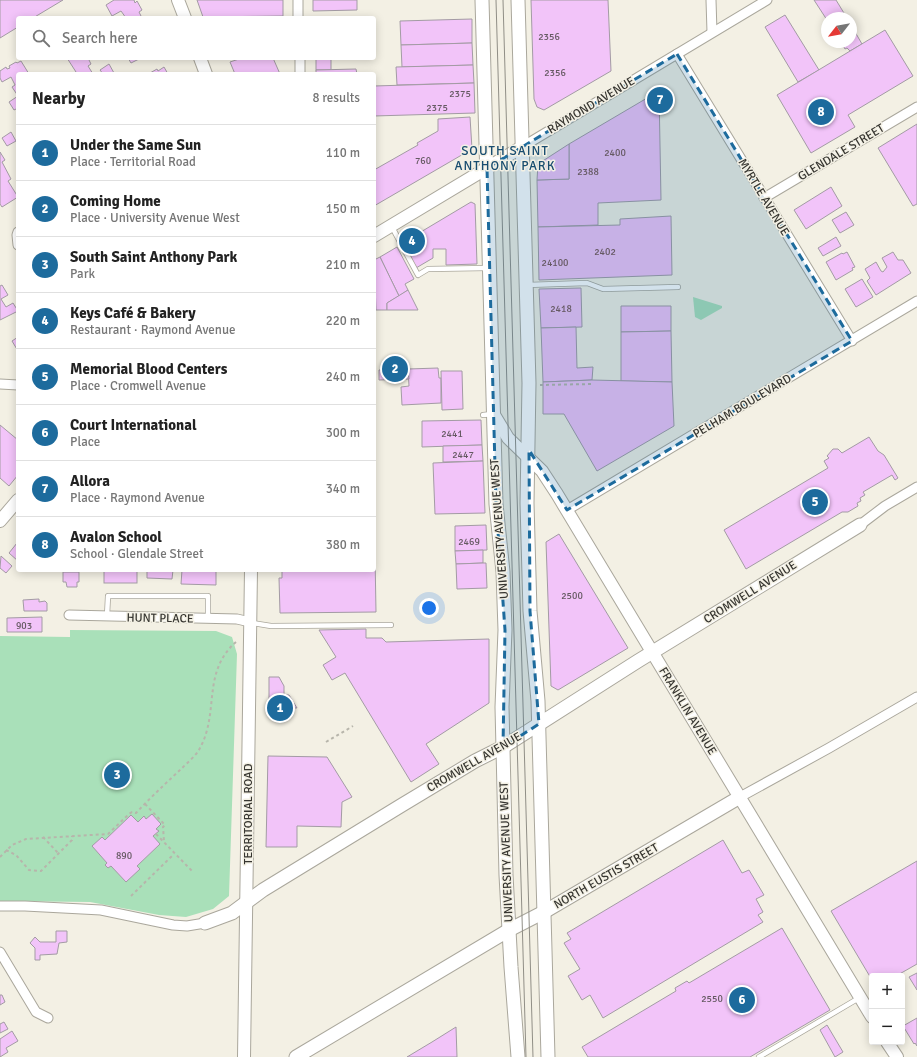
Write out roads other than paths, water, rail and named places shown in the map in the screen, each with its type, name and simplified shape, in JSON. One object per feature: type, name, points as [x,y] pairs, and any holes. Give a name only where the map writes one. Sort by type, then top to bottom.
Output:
[{"type":"main road","name":"UNIVERSITY AVENUE WEST","points":[[482,0],[489,267],[488,414],[503,572],[505,630],[502,707],[506,876],[518,1057]]},
{"type":"main road","points":[[518,0],[527,285],[527,503],[530,603],[538,701],[541,764],[548,1057]]},
{"type":"main road","name":"CROMWELL AVENUE","points":[[205,923],[232,913],[248,900],[475,761],[503,747],[652,652],[860,525]]},
{"type":"main road","name":"NORTH EUSTIS STREET","points":[[296,1057],[509,930],[544,912],[740,797]]},
{"type":"street","points":[[178,0],[184,16]]},
{"type":"street","points":[[298,0],[298,16]]},
{"type":"street","points":[[711,0],[712,32]]},
{"type":"street","name":"RAYMOND AVENUE","points":[[376,235],[767,0]]},
{"type":"street","name":"MYRTLE AVENUE","points":[[677,54],[852,341]]},
{"type":"street","points":[[201,60],[205,72]]},
{"type":"street","points":[[300,60],[300,72]]},
{"type":"street","name":"GLENDALE STREET","points":[[764,198],[917,107]]},
{"type":"street","name":"PELHAM BOULEVARD","points":[[566,510],[917,301]]},
{"type":"street","points":[[0,384],[16,385]]},
{"type":"street","name":"FRANKLIN AVENUE","points":[[488,414],[508,438],[542,471],[869,1012]]},
{"type":"street","name":"CROMWELL AVENUE","points":[[860,525],[885,506],[917,487]]},
{"type":"street","points":[[0,522],[16,502]]},
{"type":"street","name":"TERRITORIAL ROAD","points":[[244,1057],[248,900],[247,798],[251,572]]},
{"type":"street","name":"HUNT PLACE","points":[[69,615],[238,620],[250,622]]},
{"type":"street","name":"NORTH EUSTIS STREET","points":[[740,797],[917,697]]},
{"type":"street","name":"CROMWELL AVENUE","points":[[0,906],[18,905],[101,910],[173,925],[187,926],[205,923]]},
{"type":"street","points":[[0,952],[36,1012],[48,1018]]},
{"type":"street","points":[[889,1045],[897,1057]]},
{"type":"lane","points":[[392,226],[418,276],[428,269],[489,267]]},
{"type":"lane","points":[[527,285],[587,283],[604,289],[678,287]]},
{"type":"lane","points":[[107,616],[108,596],[208,596],[208,619]]},
{"type":"lane","points":[[250,622],[271,626],[391,625]]},
{"type":"lane","points":[[759,1057],[860,997]]},
{"type":"tram line","points":[[496,0],[526,1057]]},
{"type":"tram line","points":[[503,0],[533,1057]]},
{"type":"place","name":"Allora","points":[[660,100]]},
{"type":"place","name":"Avalon School","points":[[821,112]]},
{"type":"place","name":"Keys Café & Bakery","points":[[412,241]]},
{"type":"place","name":"Coming Home","points":[[395,369]]},
{"type":"place","name":"Memorial Blood Centers","points":[[815,502]]},
{"type":"place","name":"Under the Same Sun","points":[[280,708]]},
{"type":"place","name":"South Saint Anthony Park","points":[[117,775]]},
{"type":"place","name":"Court International","points":[[742,1000]]},
{"type":"district","name":"SOUTH SAINT ANTHONY PARK","points":[[505,158]]}]
